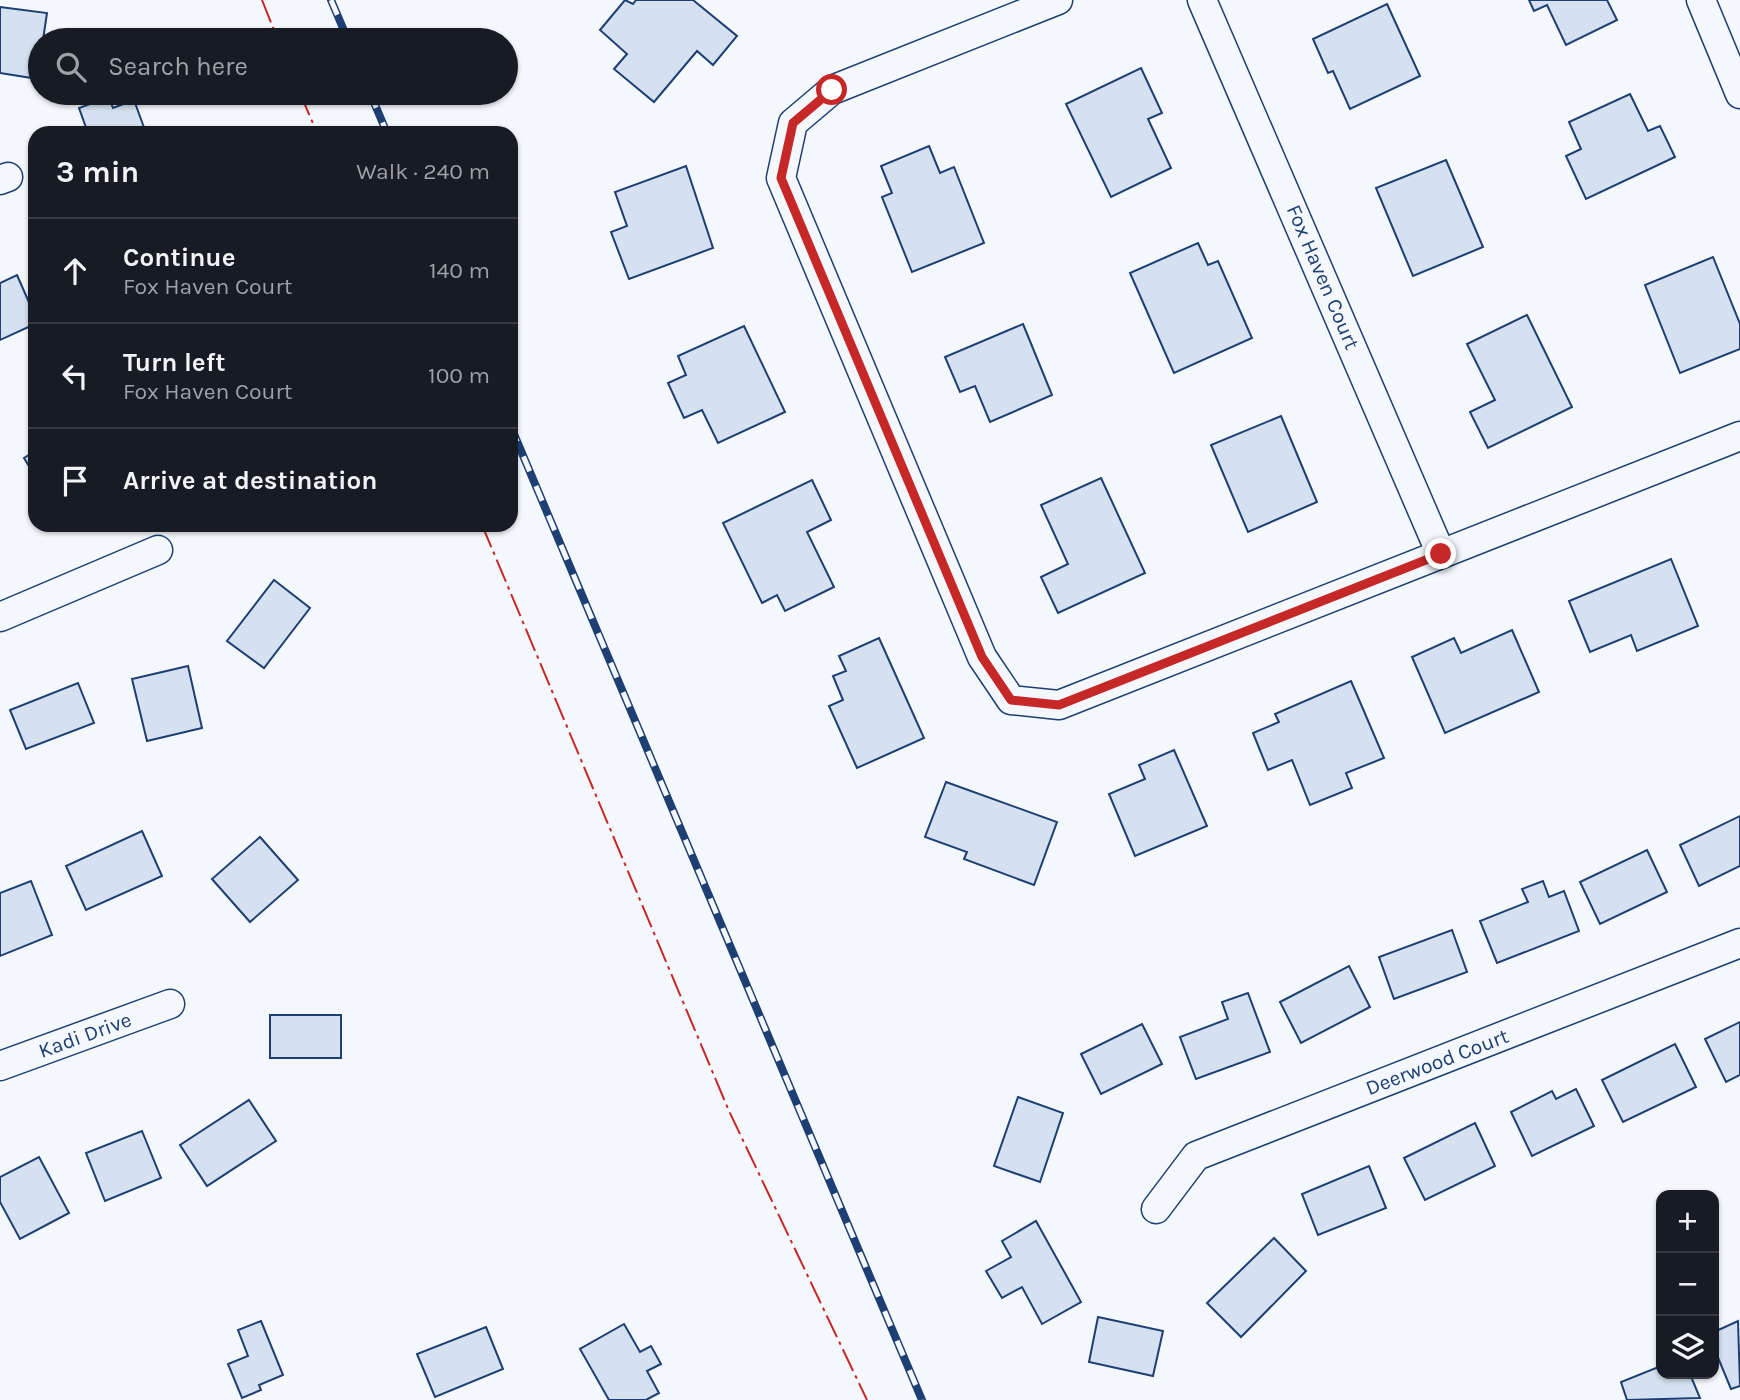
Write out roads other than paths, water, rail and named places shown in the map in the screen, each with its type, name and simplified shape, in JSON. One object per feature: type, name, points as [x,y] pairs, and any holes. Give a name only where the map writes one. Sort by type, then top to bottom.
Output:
[{"type":"street","points":[[1058,0],[832,90],[793,123],[781,178],[982,657],[1011,700],[1059,705],[1740,436]]},
{"type":"street","name":"Fox Haven Court","points":[[1202,0],[1441,554]]},
{"type":"street","points":[[1701,0],[1740,94]]},
{"type":"street","points":[[0,617],[158,550]]},
{"type":"street","name":"Deerwood Court","points":[[1156,1209],[1195,1156],[1740,943]]},
{"type":"street","name":"Kadi Drive","points":[[0,1066],[170,1004]]},
{"type":"railway","points":[[331,0],[343,28]]},
{"type":"railway","points":[[375,105],[384,126]]},
{"type":"railway","points":[[518,444],[922,1400]]}]
